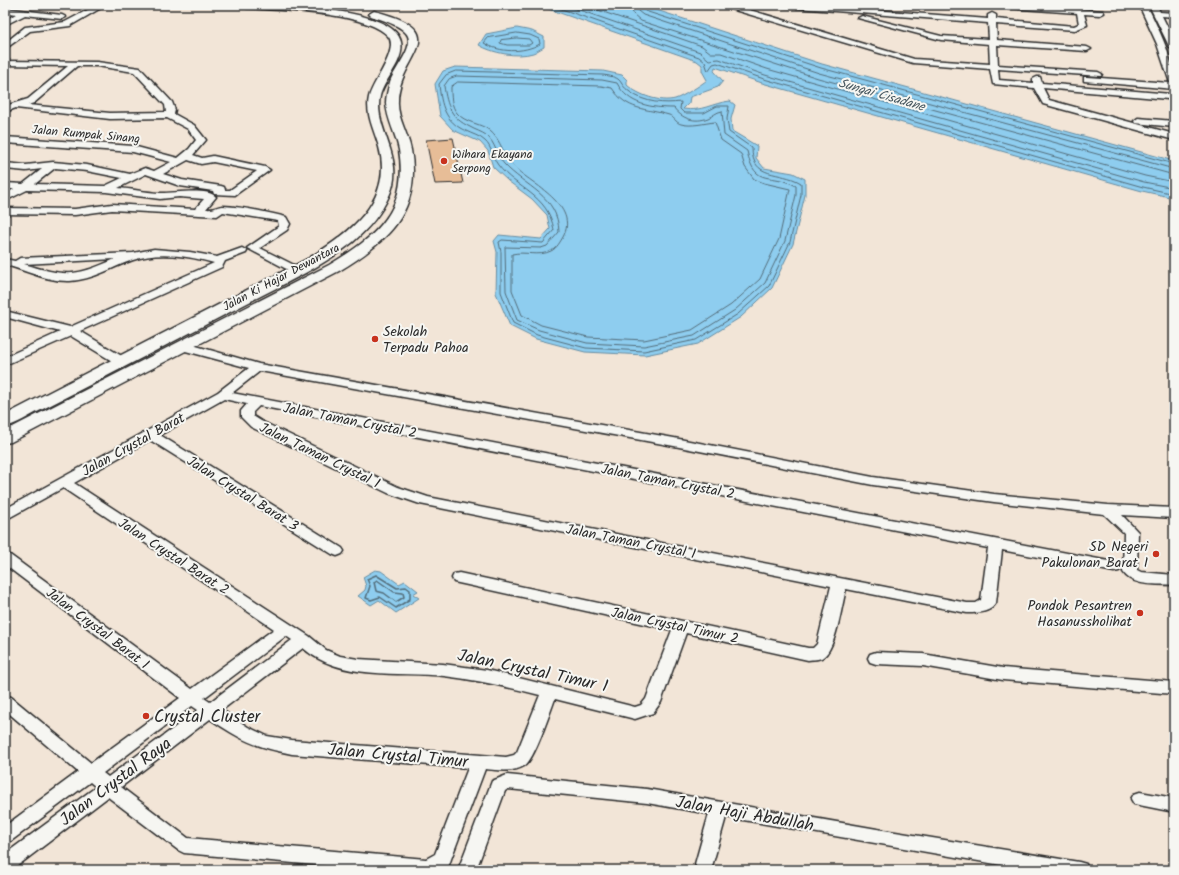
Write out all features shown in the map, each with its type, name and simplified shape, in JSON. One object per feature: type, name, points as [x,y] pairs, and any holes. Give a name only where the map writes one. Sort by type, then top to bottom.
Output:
[{"type":"street","points":[[5,47],[28,29],[67,24],[102,5]]},
{"type":"street","name":"Jalan Ki Hajar Dewantara","points":[[5,422],[298,271],[339,247],[368,220],[376,210],[381,199],[388,171],[387,155],[374,110],[374,98],[380,81],[397,50],[397,43],[394,35],[376,24],[350,16],[303,8],[247,5]]},
{"type":"street","name":"Jalan Ki Hajar Dewantara","points":[[5,438],[354,257],[377,240],[390,226],[401,209],[408,185],[405,148],[393,115],[392,96],[395,83],[414,50],[415,39],[412,32],[404,26],[381,16],[361,11],[314,5]]},
{"type":"street","points":[[784,5],[836,10],[992,18],[1075,28],[1083,25],[1080,12]]},
{"type":"street","points":[[734,7],[913,60],[994,71],[1174,83],[1161,44],[1143,5]]},
{"type":"street","points":[[1153,5],[1159,14],[1165,32],[1174,48]]},
{"type":"street","points":[[1008,6],[1041,7],[1080,12],[1093,10]]},
{"type":"street","points":[[5,10],[62,17]]},
{"type":"street","points":[[836,10],[930,36],[994,43],[1087,49]]},
{"type":"street","points":[[5,23],[24,12]]},
{"type":"street","points":[[1159,14],[1174,15]]},
{"type":"street","points":[[992,18],[995,82],[1038,83],[1171,93]]},
{"type":"street","points":[[1165,32],[1174,32]]},
{"type":"street","points":[[5,63],[97,64],[138,70],[169,104],[171,110],[169,114]]},
{"type":"street","points":[[5,109],[31,101],[74,64]]},
{"type":"street","points":[[994,71],[1098,74]]},
{"type":"street","points":[[1038,83],[1045,102],[1174,138]]},
{"type":"street","points":[[17,106],[110,116],[169,114],[191,127],[201,140],[197,148],[183,159],[156,174]]},
{"type":"street","points":[[1105,118],[1174,124]]},
{"type":"street","name":"Jalan Rumpak Sinang","points":[[5,140],[133,149],[183,159],[201,161],[213,159],[265,170],[232,194],[214,194]]},
{"type":"street","points":[[5,166],[26,168],[53,165],[87,168],[130,177]]},
{"type":"street","points":[[5,198],[24,187],[53,165]]},
{"type":"street","points":[[106,189],[145,171],[180,183],[220,190],[214,194],[198,212]]},
{"type":"street","points":[[5,186],[106,189],[160,196],[174,194],[214,194]]},
{"type":"street","points":[[5,211],[75,212],[112,207],[217,213],[221,209],[235,210],[282,219],[284,224],[283,228],[252,248],[298,271]]},
{"type":"street","points":[[6,262],[137,254],[187,254],[219,260],[242,251]]},
{"type":"street","points":[[6,262],[60,278],[70,278],[93,273],[137,254]]},
{"type":"street","points":[[5,361],[218,264],[220,262],[219,260]]},
{"type":"street","points":[[5,314],[71,331],[121,361]]},
{"type":"street","points":[[182,346],[258,367],[674,442],[873,481],[994,498],[1108,510],[1174,512]]},
{"type":"street","name":"Jalan Crystal Barat","points":[[5,515],[222,395],[258,367]]},
{"type":"street","name":"Jalan Taman Crystal 2","points":[[222,395],[1114,567]]},
{"type":"street","name":"Jalan Taman Crystal 1","points":[[256,402],[247,411],[247,418],[256,424],[393,490],[425,501],[967,608],[978,608],[988,603],[996,544]]},
{"type":"street","name":"Jalan Crystal Barat 3","points":[[149,434],[337,551]]},
{"type":"street","name":"Jalan Crystal Barat 2","points":[[63,482],[303,640]]},
{"type":"street","points":[[1108,510],[1131,532],[1130,572],[1138,577],[1174,580]]},
{"type":"street","name":"Jalan Crystal Barat 1","points":[[5,558],[210,710]]},
{"type":"street","name":"Jalan Crystal Timur 2","points":[[459,578],[808,654],[818,653],[824,646],[840,582]]},
{"type":"street","name":"Jalan Crystal Timur 1","points":[[303,640],[320,654],[338,661],[358,665],[443,670],[479,675],[550,691],[635,713],[647,709],[653,702],[681,626]]},
{"type":"street","name":"Jalan Crystal Raya","points":[[5,836],[285,628]]},
{"type":"street","name":"Jalan Crystal Raya","points":[[5,864],[303,640]]},
{"type":"street","points":[[876,658],[923,660],[1003,674],[1174,688]]},
{"type":"street","name":"Jalan Crystal Timur","points":[[210,710],[242,732],[264,742],[292,747],[506,764],[519,761],[524,756],[550,691]]},
{"type":"street","points":[[5,701],[90,773],[184,845],[426,867],[436,864],[442,859],[479,762]]},
{"type":"street","name":"Jalan Haji Abdullah","points":[[467,870],[498,786],[503,782],[647,796],[719,810],[1079,870]]},
{"type":"street","points":[[1140,799],[1174,805]]},
{"type":"street","points":[[704,864],[719,810]]},
{"type":"water","name":"Sungai Cisadane","points":[[537,5],[641,5],[822,64],[1174,161],[1174,198],[1142,191],[762,83],[715,67],[714,71],[723,81],[718,87],[690,97],[689,103],[683,109],[696,109],[730,101],[735,105],[731,119],[732,131],[757,146],[756,158],[764,168],[793,173],[805,179],[805,195],[793,244],[772,288],[741,317],[698,344],[645,355],[585,352],[536,339],[510,326],[496,293],[497,252],[494,241],[499,235],[541,239],[550,229],[547,215],[532,199],[508,181],[493,167],[488,151],[480,142],[453,130],[440,116],[435,84],[443,71],[455,67],[603,71],[622,75],[627,80],[627,85],[632,89],[643,95],[663,100],[678,98],[707,80],[702,71],[702,65],[697,61]]},
{"type":"water","points":[[517,28],[532,31],[544,37],[544,47],[533,53],[512,55],[484,48],[479,45],[486,34]]},
{"type":"water","points":[[375,570],[381,571],[399,584],[405,581],[418,591],[413,594],[419,598],[396,613],[379,600],[371,605],[358,596],[365,590],[366,586],[363,577]]},
{"type":"building","name":"Wihara Ekayana Serpong","points":[[453,138],[463,183],[435,184],[426,140]]},
{"type":"waterway","points":[[271,5],[285,6]]},
{"type":"waterway","points":[[359,7],[365,5]]},
{"type":"place","name":"Wihara Ekayana Serpong","points":[[444,161]]},
{"type":"place","name":"Sekolah Terpadu Pahoa","points":[[375,339]]},
{"type":"place","name":"SD Negeri Pakulonan Barat I","points":[[1156,554]]},
{"type":"place","name":"Pondok Pesantren Hasanussholihat","points":[[1140,613]]},
{"type":"place","name":"Crystal Cluster","points":[[146,716]]}]
